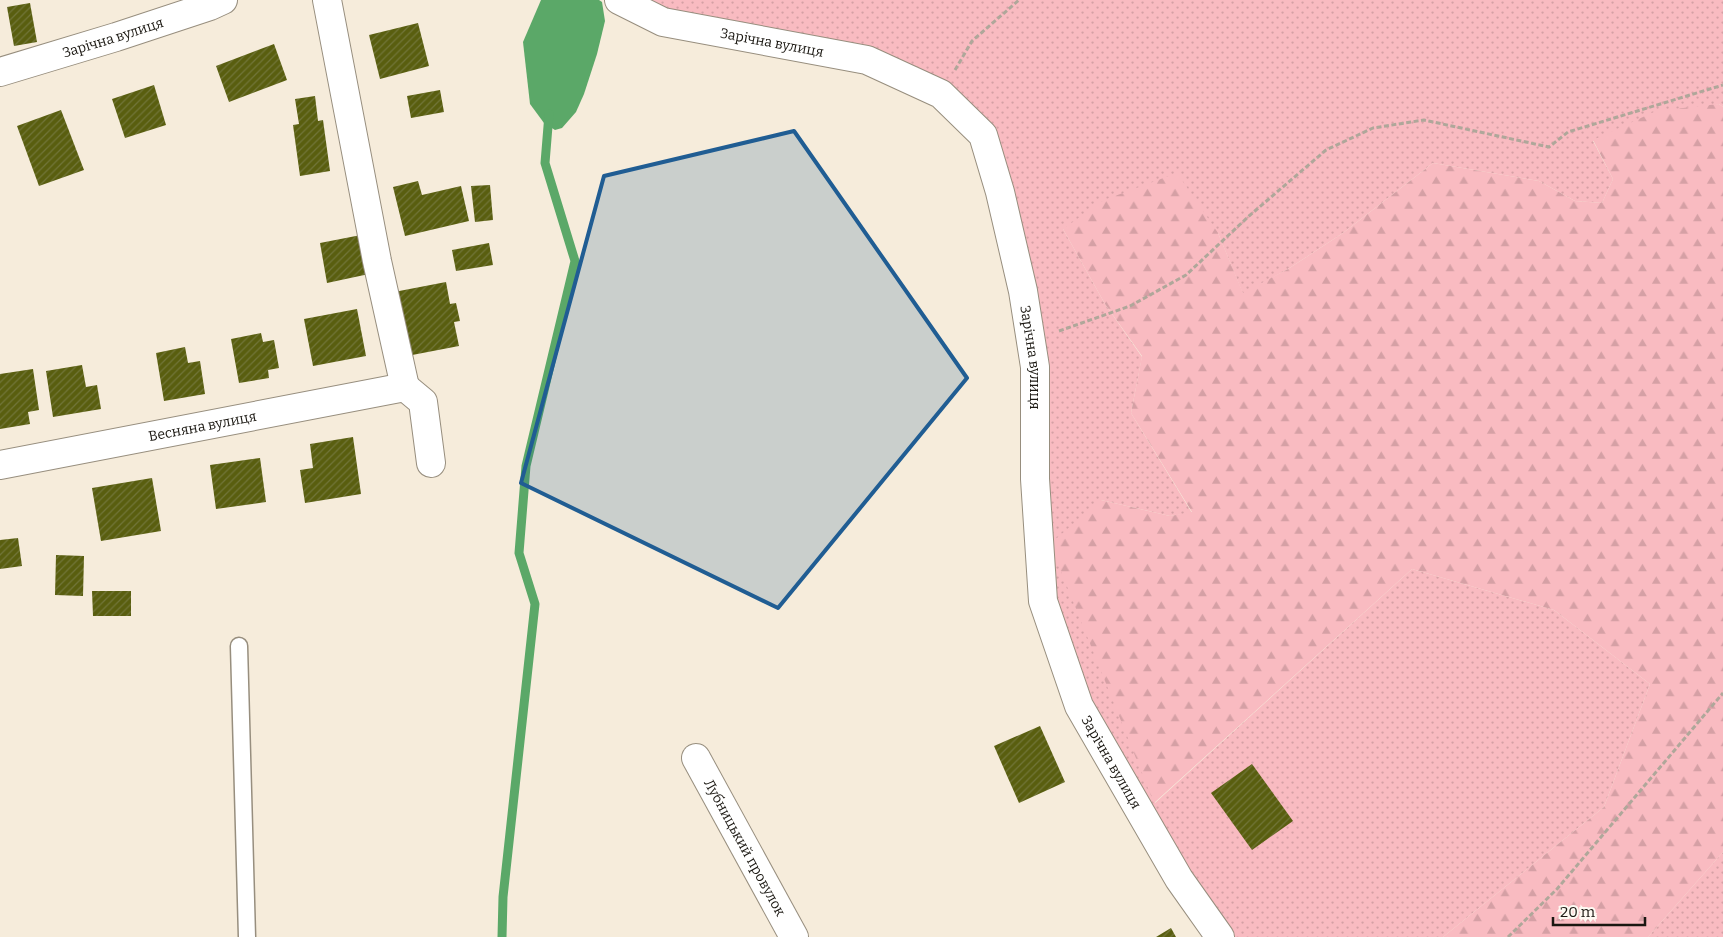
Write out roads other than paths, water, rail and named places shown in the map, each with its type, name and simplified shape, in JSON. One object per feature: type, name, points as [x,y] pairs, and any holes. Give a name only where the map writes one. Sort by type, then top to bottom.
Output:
[{"type":"street","name":"Зарічна вулиця","points":[[0,72],[116,37],[223,0]]},
{"type":"street","points":[[327,0],[377,261],[405,387],[423,402],[431,463]]},
{"type":"street","name":"Зарічна вулиця","points":[[619,0],[663,22],[868,60],[941,94],[983,135],[1000,192],[1023,292],[1035,367],[1035,478],[1043,601],[1079,706],[1179,879],[1220,937]]},
{"type":"street","name":"Весняна вулиця","points":[[0,465],[405,387]]},
{"type":"street","name":"Лубницький провулок","points":[[696,758],[794,937]]},
{"type":"lane","points":[[239,646],[247,937]]},
{"type":"waterway","points":[[502,937],[503,897],[535,604],[519,553],[526,466],[575,261],[545,163],[549,114]]}]
